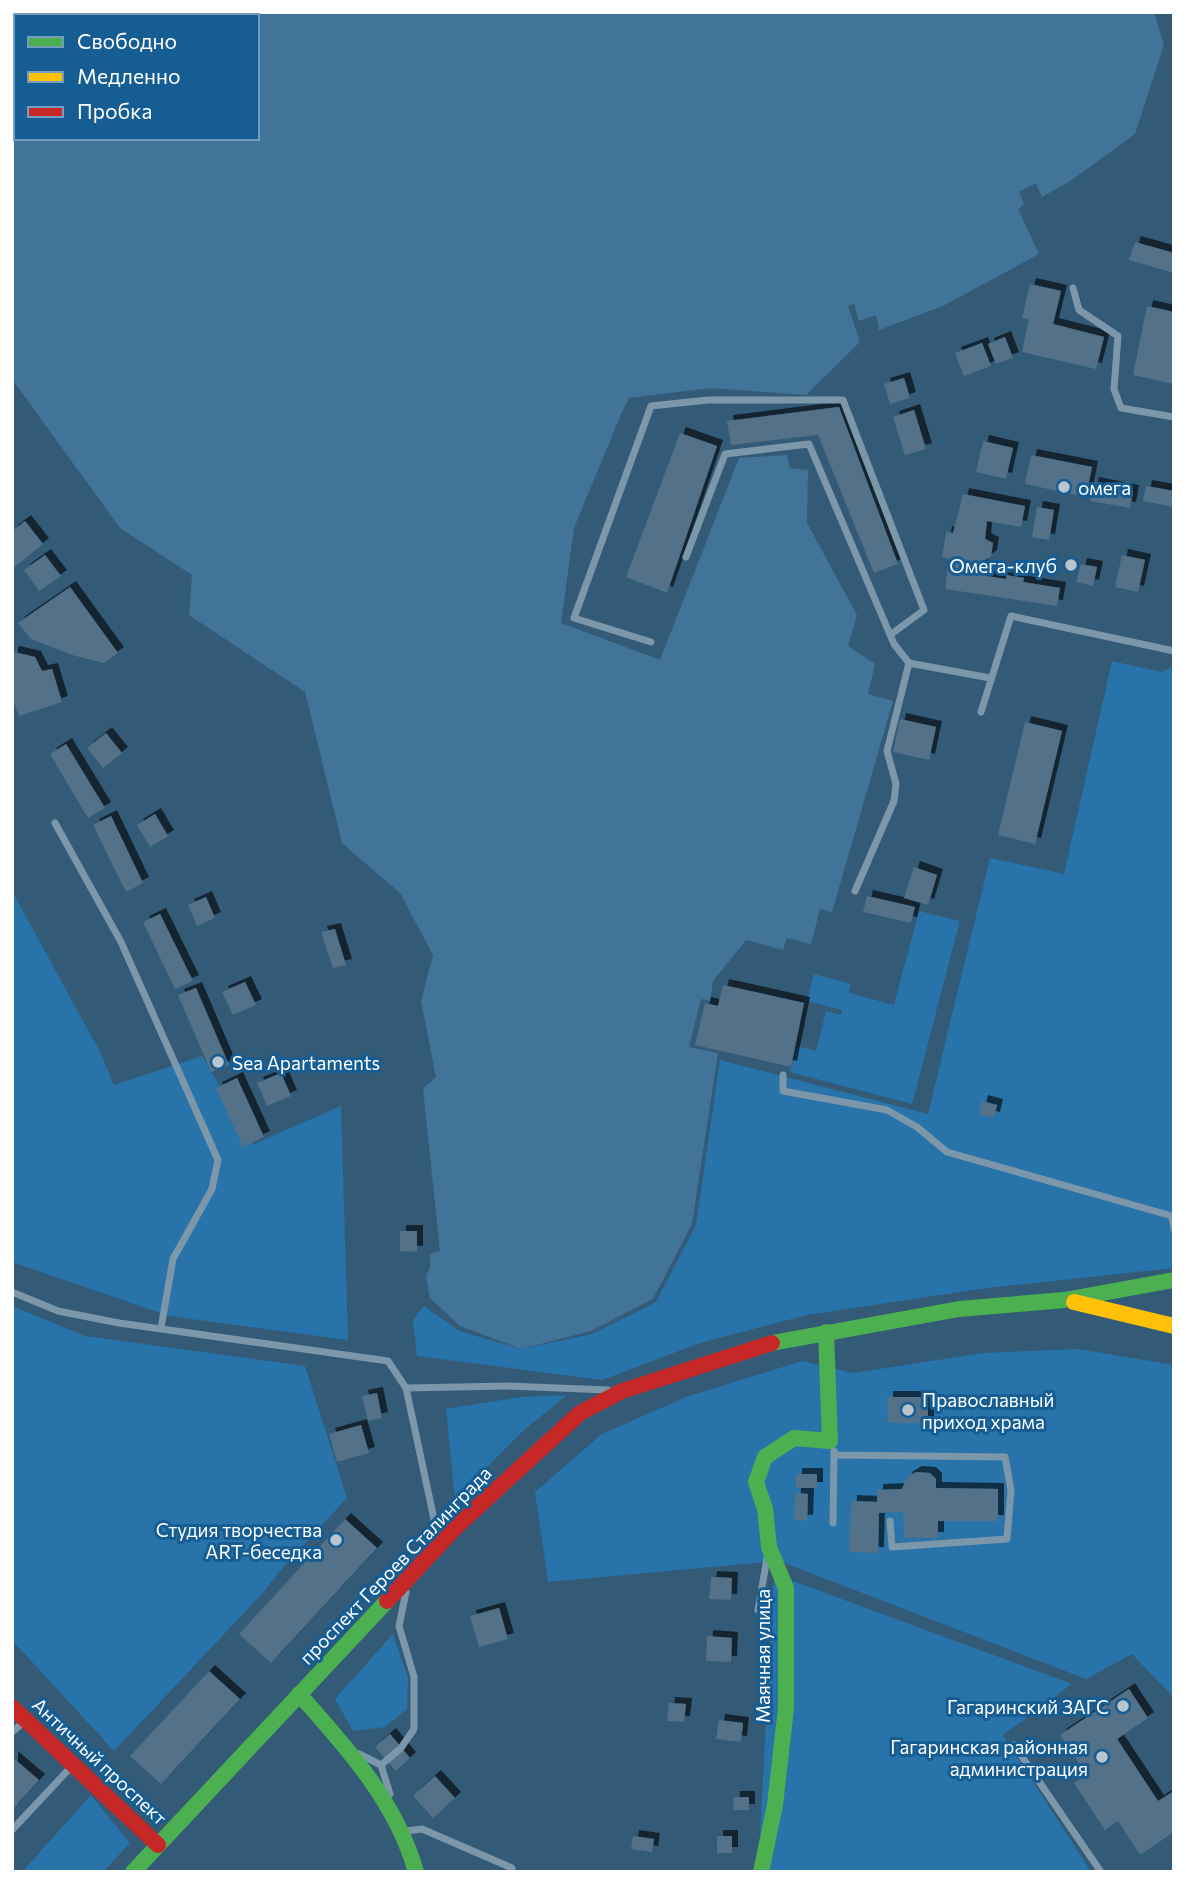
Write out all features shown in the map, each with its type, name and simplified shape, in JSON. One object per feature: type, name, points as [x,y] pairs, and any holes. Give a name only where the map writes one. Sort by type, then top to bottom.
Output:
[{"type":"main road","points":[[1064,1300],[1174,1280]]},
{"type":"main road","points":[[1064,1300],[1174,1326]]},
{"type":"main road","name":"проспект Героев Сталинграда","points":[[133,1872],[439,1544],[580,1413],[622,1391],[755,1348],[826,1332],[959,1309],[1064,1300]]},
{"type":"main road","points":[[826,1332],[833,1448]]},
{"type":"main road","name":"Маячная улица","points":[[761,1872],[775,1805],[786,1708],[786,1588],[769,1547],[765,1509],[756,1482],[765,1457],[794,1438],[833,1448]]},
{"type":"main road","points":[[299,1694],[346,1746],[371,1780],[402,1832],[416,1872]]},
{"type":"main road","name":"Античный проспект","points":[[12,1707],[158,1845]]},
{"type":"lane","points":[[1073,288],[1079,310],[1118,336],[1114,389],[1121,408],[1174,417]]},
{"type":"lane","points":[[651,642],[574,618],[651,406],[708,400],[843,400],[924,610],[890,635]]},
{"type":"lane","points":[[686,557],[724,454],[809,444],[894,644],[909,663],[990,678]]},
{"type":"lane","points":[[981,712],[1011,616],[1174,651]]},
{"type":"lane","points":[[855,891],[894,801],[897,784],[887,751],[909,663]]},
{"type":"lane","points":[[55,823],[121,942],[218,1160],[212,1189],[173,1259],[161,1328]]},
{"type":"lane","points":[[783,1074],[783,1091],[887,1110],[917,1127],[947,1152],[1172,1216]]},
{"type":"lane","points":[[1174,1206],[1174,1229]]},
{"type":"lane","points":[[12,1292],[58,1311],[388,1361],[405,1388],[439,1544]]},
{"type":"lane","points":[[405,1388],[508,1386],[622,1391]]},
{"type":"lane","points":[[833,1523],[833,1448],[1005,1457],[1010,1490],[1007,1539],[892,1547],[890,1521]]},
{"type":"lane","points":[[758,1610],[769,1547]]},
{"type":"lane","points":[[381,1765],[401,1748],[414,1729],[414,1677],[399,1626],[408,1580]]},
{"type":"lane","points":[[12,1732],[25,1720]]},
{"type":"lane","points":[[1014,1745],[1101,1872]]},
{"type":"lane","points":[[346,1746],[381,1765],[402,1832],[422,1829],[512,1868],[512,1872]]},
{"type":"lane","points":[[12,1830],[74,1764]]},
{"type":"shaded area","points":[[12,12],[1154,12],[1164,45],[1135,134],[1072,180],[1042,197],[1036,183],[1019,192],[1024,204],[1018,209],[1039,254],[943,306],[879,330],[876,315],[859,321],[854,304],[848,306],[860,342],[806,395],[711,388],[629,398],[622,412],[574,528],[561,623],[660,660],[739,458],[787,455],[790,468],[808,470],[807,523],[857,615],[848,646],[875,664],[868,694],[893,701],[832,912],[820,909],[811,944],[787,938],[783,950],[746,940],[713,981],[710,1001],[701,999],[689,1047],[718,1053],[692,1224],[653,1299],[591,1331],[521,1349],[460,1326],[430,1298],[426,1276],[430,1268],[430,1254],[440,1251],[423,1089],[436,1077],[421,1001],[433,955],[400,893],[342,843],[305,692],[189,615],[192,575],[120,528],[12,379],[12,110],[14,109],[14,140],[259,140],[259,14],[14,14],[12,81]]},
{"type":"shaded area","points":[[1112,661],[1162,672],[1174,666],[1174,1268],[987,1288],[807,1315],[700,1343],[602,1380],[417,1356],[413,1320],[424,1306],[459,1331],[521,1349],[592,1334],[656,1302],[696,1225],[720,1060],[928,1114],[990,858],[1064,874]]},
{"type":"shaded area","points":[[12,891],[99,1050],[114,1085],[202,1056],[254,1144],[341,1106],[348,1340],[169,1316],[12,1262]]},
{"type":"shaded area","points":[[919,911],[960,921],[912,1104],[790,1072],[797,1046],[816,1051],[826,1011],[841,1015],[842,1010],[807,1001],[814,974],[851,984],[849,993],[894,1005]]},
{"type":"shaded area","points":[[12,1306],[85,1336],[305,1366],[347,1498],[261,1595],[114,1751],[12,1640]]},
{"type":"shaded area","points":[[1077,1349],[1174,1365],[1174,1698],[1132,1654],[1086,1679],[779,1561],[548,1582],[535,1492],[602,1434],[686,1397],[802,1361],[853,1373],[983,1353]]},
{"type":"shaded area","points":[[567,1395],[524,1430],[455,1499],[446,1409],[521,1397]]},
{"type":"shaded area","points":[[774,1574],[1072,1684],[1003,1735],[1091,1872],[758,1872]]},
{"type":"shaded area","points":[[393,1634],[408,1678],[407,1709],[385,1727],[353,1731],[335,1699]]},
{"type":"shaded area","points":[[91,1795],[130,1843],[103,1872],[22,1872]]},
{"type":"building","points":[[1135,242],[1174,253],[1174,273],[1129,260]]},
{"type":"building","points":[[1030,284],[1061,291],[1053,324],[1104,337],[1096,369],[1022,352],[1029,319],[1022,318]]},
{"type":"building","points":[[1147,306],[1174,312],[1174,384],[1133,375]]},
{"type":"building","points":[[1005,337],[1013,358],[996,364],[988,344]]},
{"type":"building","points":[[982,343],[991,366],[964,376],[955,353]]},
{"type":"building","points":[[904,378],[910,398],[890,404],[884,384]]},
{"type":"building","points":[[839,407],[898,564],[874,573],[818,435],[731,445],[727,421]]},
{"type":"building","points":[[914,410],[926,449],[905,455],[893,417]]},
{"type":"building","points":[[680,433],[717,446],[667,593],[626,577]]},
{"type":"building","points":[[983,441],[1013,448],[1006,479],[976,472]]},
{"type":"building","points":[[1031,455],[1092,467],[1086,497],[1025,484]]},
{"type":"building","points":[[1093,483],[1133,491],[1130,508],[1090,501]]},
{"type":"building","points":[[1146,486],[1174,491],[1174,507],[1143,501]]},
{"type":"building","points":[[963,494],[1025,506],[1021,527],[987,521],[985,539],[993,543],[991,556],[982,562],[980,575],[1006,579],[1006,575],[1024,578],[1023,582],[1060,588],[1057,606],[945,589],[949,559],[942,557],[946,532],[953,533]]},
{"type":"building","points":[[1037,507],[1054,510],[1049,540],[1032,537]]},
{"type":"building","points":[[25,521],[43,544],[12,569],[12,531]]},
{"type":"building","points":[[45,555],[61,576],[39,591],[24,570]]},
{"type":"building","points":[[1122,555],[1145,560],[1138,592],[1115,587]]},
{"type":"building","points":[[1081,564],[1097,567],[1093,586],[1076,582]]},
{"type":"building","points":[[70,587],[118,653],[104,663],[72,655],[31,639],[18,623]]},
{"type":"building","points":[[14,652],[35,657],[42,671],[52,669],[62,702],[19,716],[12,698]]},
{"type":"building","points":[[900,719],[936,727],[929,760],[893,752]]},
{"type":"building","points":[[1025,722],[1062,731],[1035,844],[998,835]]},
{"type":"building","points":[[106,733],[122,753],[103,768],[87,748]]},
{"type":"building","points":[[66,744],[105,808],[88,818],[50,754]]},
{"type":"building","points":[[155,814],[168,836],[150,847],[137,825]]},
{"type":"building","points":[[111,816],[143,883],[126,892],[93,825]]},
{"type":"building","points":[[914,867],[937,875],[928,905],[904,898]]},
{"type":"building","points":[[867,896],[915,907],[911,923],[863,912]]},
{"type":"building","points":[[206,897],[215,918],[197,926],[188,905]]},
{"type":"building","points":[[160,914],[193,981],[175,989],[143,922]]},
{"type":"building","points":[[335,929],[346,965],[333,968],[321,932]]},
{"type":"building","points":[[245,982],[256,1005],[233,1015],[222,992]]},
{"type":"building","points":[[723,985],[804,1003],[791,1067],[695,1045],[705,1003],[718,1006]]},
{"type":"building","points":[[196,988],[229,1065],[211,1072],[178,995]]},
{"type":"building","points":[[281,1073],[291,1096],[267,1106],[257,1083]]},
{"type":"building","points":[[237,1078],[264,1137],[243,1147],[216,1088]]},
{"type":"building","points":[[982,1101],[997,1105],[994,1118],[979,1114]]},
{"type":"building","points":[[400,1231],[417,1231],[417,1252],[400,1251]]},
{"type":"building","points":[[377,1393],[382,1418],[368,1421],[362,1396]]},
{"type":"building","name":"Православный приход храма","points":[[887,1397],[928,1397],[928,1423],[888,1423]]},
{"type":"building","points":[[361,1425],[369,1453],[337,1462],[329,1434]]},
{"type":"building","points":[[916,1472],[930,1473],[936,1479],[936,1488],[998,1489],[998,1521],[938,1521],[938,1538],[904,1538],[903,1512],[879,1513],[878,1553],[849,1552],[851,1501],[877,1502],[877,1490],[902,1489],[907,1477]]},
{"type":"building","points":[[796,1474],[817,1474],[817,1488],[796,1488]]},
{"type":"building","points":[[795,1493],[808,1494],[807,1521],[794,1520]]},
{"type":"building","points":[[345,1519],[377,1548],[271,1663],[239,1634]]},
{"type":"building","points":[[711,1577],[732,1578],[731,1600],[709,1599]]},
{"type":"building","points":[[499,1608],[508,1639],[479,1647],[470,1616]]},
{"type":"building","points":[[707,1636],[732,1638],[731,1662],[706,1661]]},
{"type":"building","points":[[209,1671],[240,1699],[161,1784],[130,1756]]},
{"type":"building","name":"Гагаринская районная администрация","points":[[1129,1689],[1148,1718],[1117,1739],[1158,1801],[1174,1791],[1174,1832],[1140,1855],[1118,1821],[1105,1830],[1074,1783],[1087,1775],[1060,1735]]},
{"type":"building","points":[[669,1703],[686,1704],[684,1722],[667,1721]]},
{"type":"building","points":[[719,1720],[743,1723],[741,1742],[716,1739]]},
{"type":"building","points":[[390,1734],[410,1758],[396,1771],[375,1747]]},
{"type":"building","points":[[12,1757],[39,1780],[12,1810]]},
{"type":"building","points":[[435,1776],[455,1798],[433,1818],[413,1796]]},
{"type":"building","points":[[734,1797],[749,1797],[749,1810],[733,1810]]},
{"type":"building","points":[[633,1836],[654,1839],[652,1852],[631,1849]]},
{"type":"building","points":[[717,1836],[732,1836],[732,1853],[717,1853]]},
{"type":"traffic: fast","points":[[772,1343],[959,1309],[1064,1300],[1174,1280]]},
{"type":"traffic: fast","points":[[761,1872],[775,1805],[786,1708],[786,1588],[769,1547],[765,1509],[756,1482],[765,1457],[794,1438],[830,1441],[826,1332]]},
{"type":"traffic: fast","points":[[133,1872],[387,1601]]},
{"type":"traffic: fast","points":[[299,1694],[352,1755],[383,1799],[407,1846],[416,1872]]},
{"type":"traffic: slow","points":[[1074,1302],[1174,1326]]},
{"type":"traffic: jam","points":[[387,1601],[456,1527],[580,1413],[622,1391],[772,1343]]},
{"type":"traffic: jam","points":[[12,1707],[158,1845]]},
{"type":"place","name":"омега","points":[[1064,487]]},
{"type":"place","name":"Омега-клуб","points":[[1071,565]]},
{"type":"place","name":"Sea Apartaments","points":[[218,1062]]},
{"type":"place","name":"Православный приход храма","points":[[908,1410]]},
{"type":"place","name":"Студия творчества ART-беседка","points":[[336,1540]]},
{"type":"place","name":"Гагаринский ЗАГС","points":[[1123,1706]]},
{"type":"place","name":"Гагаринская районная администрация","points":[[1102,1757]]}]
